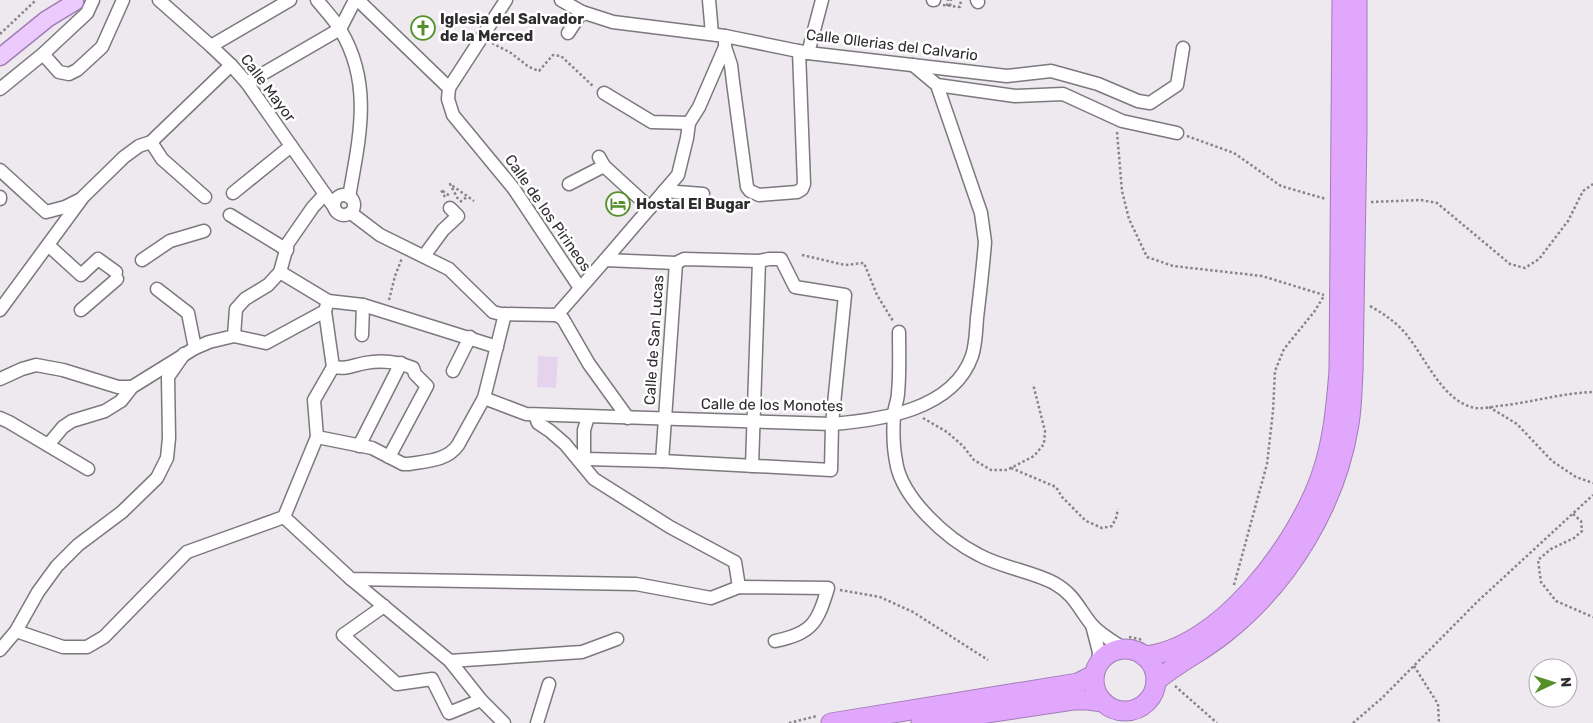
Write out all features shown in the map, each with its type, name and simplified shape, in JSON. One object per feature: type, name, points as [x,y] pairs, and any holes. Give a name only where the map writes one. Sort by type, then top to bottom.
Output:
[{"type":"highway","points":[[1096,670],[1094,685],[1102,702],[1111,708],[1121,711],[1131,711],[1141,707],[1149,700],[1159,678],[1223,635],[1264,597],[1304,546],[1321,513],[1344,450],[1350,423],[1346,371],[1342,0]]},
{"type":"highway","points":[[827,719],[1078,683],[1096,670],[1110,653],[1124,642],[1135,651],[1144,648],[1161,654],[1178,648],[1206,631],[1228,614],[1252,589],[1290,542],[1320,478],[1330,448],[1336,409],[1346,371],[1357,133],[1357,0]]},
{"type":"highway","points":[[1144,648],[1154,672],[1159,678]]},
{"type":"highway","points":[[921,723],[1073,700],[1102,702]]},
{"type":"main road","points":[[0,57],[47,19],[80,3]]},
{"type":"street","points":[[43,54],[59,72],[69,74],[77,70],[102,47],[123,0]]},
{"type":"street","name":"Calle Mayor","points":[[160,0],[231,65],[247,83],[334,207]]},
{"type":"street","points":[[211,46],[274,4],[290,0]]},
{"type":"street","points":[[317,0],[340,29],[354,58],[357,71],[362,105],[360,130],[349,197],[354,204],[351,212],[347,215],[341,215],[334,207],[335,200],[340,196],[349,197]]},
{"type":"street","points":[[247,83],[340,29],[356,0],[449,88],[506,0]]},
{"type":"street","name":"Calle Ollerias del Calvario","points":[[561,0],[582,12],[613,22],[803,52],[1008,76],[1050,71],[1098,84],[1138,101],[1150,103],[1177,85],[1183,48]]},
{"type":"street","points":[[709,0],[732,74],[747,187],[750,192],[759,195],[797,192],[802,189],[804,184],[803,52],[822,0]]},
{"type":"street","points":[[0,89],[43,54],[80,3]]},
{"type":"street","points":[[568,33],[582,12]]},
{"type":"street","points":[[557,314],[606,260],[678,175],[689,124],[699,107],[721,39]]},
{"type":"street","points":[[0,310],[83,197],[124,156],[138,146],[151,142],[231,65]]},
{"type":"street","points":[[913,65],[937,85],[1015,96],[1063,94],[1122,121],[1177,133]]},
{"type":"street","name":"Calle de los Monotes","points":[[484,398],[517,412],[535,415],[832,424],[861,421],[894,414],[917,407],[934,399],[961,376],[972,355],[986,242],[982,212],[937,85]]},
{"type":"street","name":"Calle de los Pirineos","points":[[449,88],[448,99],[453,115],[514,189],[580,288]]},
{"type":"street","points":[[604,93],[652,122],[689,124]]},
{"type":"street","points":[[151,142],[162,159],[205,197]]},
{"type":"street","points":[[233,193],[291,146]]},
{"type":"street","points":[[569,184],[602,161],[650,208]]},
{"type":"street","points":[[0,170],[46,212],[65,207],[83,197]]},
{"type":"street","points":[[664,191],[702,194]]},
{"type":"street","points":[[234,336],[236,309],[244,299],[268,284],[280,272],[288,243],[325,194]]},
{"type":"street","points":[[424,256],[443,230],[458,216],[450,208]]},
{"type":"street","points":[[351,212],[380,234],[452,272],[490,309],[497,313],[557,314],[562,319],[589,364],[628,418]]},
{"type":"street","points":[[230,215],[287,250]]},
{"type":"street","points":[[142,260],[170,241],[204,231]]},
{"type":"street","points":[[48,245],[81,275],[98,259],[116,275],[81,310]]},
{"type":"street","points":[[588,417],[584,430],[584,456],[586,459],[831,470],[832,424],[845,296],[795,287],[781,260],[768,258],[759,262],[684,259],[676,263],[606,260]]},
{"type":"street","points":[[752,466],[759,262]]},
{"type":"street","name":"Calle de San Lucas","points":[[662,461],[676,263]]},
{"type":"street","points":[[16,631],[63,648],[87,647],[104,637],[187,552],[284,517],[317,437],[314,400],[333,367],[327,306],[280,272]]},
{"type":"street","points":[[0,650],[16,631],[38,592],[57,566],[78,545],[122,512],[157,478],[167,458],[169,438],[168,377],[190,351],[188,313],[157,289]]},
{"type":"street","points":[[362,335],[364,305]]},
{"type":"street","points":[[48,445],[63,427],[72,420],[105,411],[122,401],[132,388],[190,351],[209,342],[234,336],[266,343],[327,306],[364,305],[497,346]]},
{"type":"street","points":[[317,437],[372,448],[403,464],[445,457],[450,454],[458,445],[484,398],[505,314]]},
{"type":"street","points":[[899,332],[898,394],[894,414],[895,449],[898,470],[912,495],[927,515],[960,544],[995,563],[1038,577],[1062,588],[1074,598],[1092,625],[1104,636],[1124,642]]},
{"type":"street","points":[[453,371],[470,338]]},
{"type":"street","points":[[333,367],[345,369],[366,363],[401,363],[413,368],[415,374],[427,386],[389,457]]},
{"type":"street","points":[[359,446],[401,363]]},
{"type":"street","points":[[0,379],[36,365],[63,370],[118,387],[132,388]]},
{"type":"street","points":[[535,415],[538,423],[565,444],[594,479],[670,527],[735,562],[739,587]]},
{"type":"street","points":[[0,418],[88,469]]},
{"type":"street","points":[[284,517],[351,579],[450,661],[481,700],[504,723]]},
{"type":"street","points":[[351,579],[636,584],[711,598],[739,587],[828,588],[816,621],[796,636],[775,641]]},
{"type":"street","points":[[384,606],[343,635],[397,684],[432,679],[449,713],[481,700]]},
{"type":"street","points":[[1092,625],[1099,652],[1096,670]]},
{"type":"street","points":[[450,661],[582,652],[617,639]]},
{"type":"street","points":[[537,723],[549,684]]},
{"type":"path","points":[[0,34],[36,0]]},
{"type":"path","points":[[949,0],[947,6],[960,7],[961,2]]},
{"type":"path","points":[[955,6],[956,0]]},
{"type":"path","points":[[482,37],[529,67],[539,71],[553,55],[561,56],[592,85],[604,93]]},
{"type":"path","points":[[1116,118],[1122,191],[1128,219],[1147,257],[1173,266],[1262,276],[1324,296]]},
{"type":"path","points":[[1177,133],[1234,153],[1281,186],[1327,199]]},
{"type":"path","points":[[1367,202],[1421,200],[1436,202],[1510,264],[1525,268],[1539,259],[1568,221],[1583,191],[1593,184]]},
{"type":"path","points":[[387,312],[395,276],[406,248]]},
{"type":"path","points":[[802,255],[845,264],[864,263],[877,295],[899,332]]},
{"type":"path","points":[[1238,586],[1233,591],[1242,550],[1267,464],[1274,411],[1275,371],[1284,349],[1314,312],[1324,296],[1325,288]]},
{"type":"path","points":[[1364,302],[1390,318],[1406,334],[1449,394],[1465,404],[1476,408],[1489,407],[1593,392]]},
{"type":"path","points":[[917,407],[919,416],[947,432],[963,446],[974,460],[991,470],[1007,470],[1034,456],[1044,444],[1045,431],[1034,384]]},
{"type":"path","points":[[1489,407],[1517,424],[1552,461],[1576,478],[1593,483]]},
{"type":"path","points":[[1011,468],[1056,487],[1062,497],[1086,521],[1102,528],[1112,526],[1118,509]]},
{"type":"path","points":[[1353,723],[1382,698],[1478,601],[1593,495]]},
{"type":"path","points":[[1573,513],[1580,521],[1582,531],[1574,538],[1551,549],[1538,560],[1541,582],[1556,601],[1593,617]]},
{"type":"path","points":[[828,588],[880,597],[913,612],[988,660]]},
{"type":"path","points":[[1124,642],[1144,648]]},
{"type":"path","points":[[1414,666],[1438,704],[1439,723]]},
{"type":"path","points":[[1159,678],[1217,723]]},
{"type":"path","points":[[789,723],[827,719]]},
{"type":"shaded area","points":[[538,356],[558,357],[556,388],[537,387]]},
{"type":"place","name":"Iglesia del Salvador de la Merced","points":[[423,28]]},
{"type":"place","name":"Hostal El Bugar","points":[[618,204]]}]
